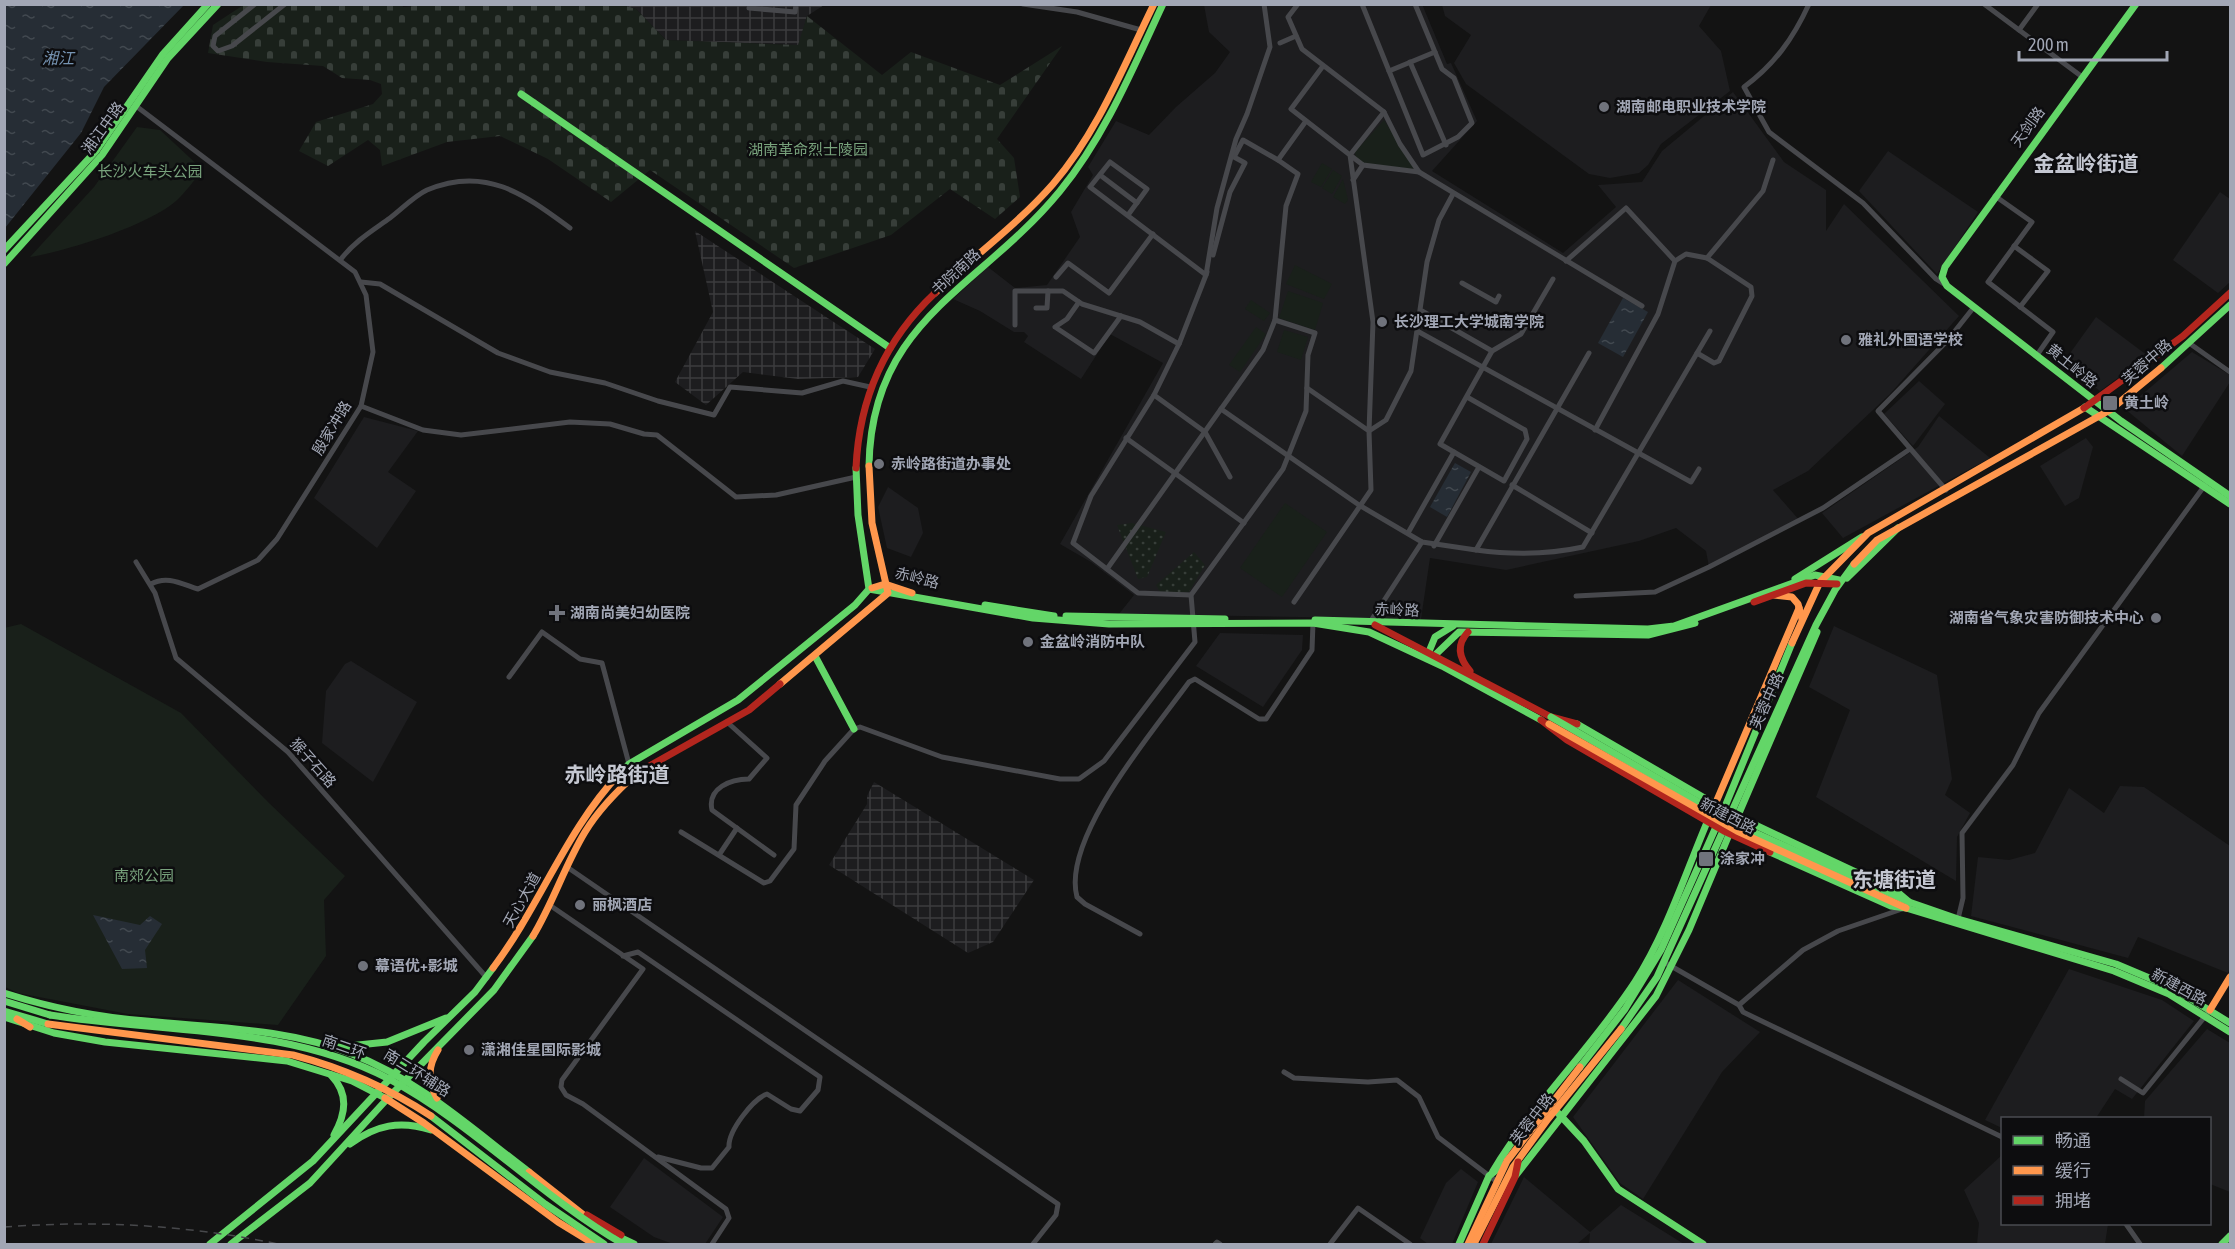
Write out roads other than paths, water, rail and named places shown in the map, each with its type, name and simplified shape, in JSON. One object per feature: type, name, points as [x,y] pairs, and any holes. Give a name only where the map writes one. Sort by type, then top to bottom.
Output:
[{"type":"main road","name":"湘江中路","points":[[4,250],[96,151],[163,54],[208,4]]},
{"type":"main road","name":"湘江中路","points":[[4,264],[102,156],[168,58],[218,4]]},
{"type":"main road","name":"书院南路","points":[[870,589],[855,494],[858,424],[870,387],[890,348],[915,313],[1053,184],[1080,149],[1112,92],[1154,4]]},
{"type":"main road","name":"书院南路","points":[[888,593],[879,562],[869,496],[870,428],[880,394],[898,355],[923,321],[1060,191],[1087,155],[1114,106],[1163,4]]},
{"type":"main road","name":"天剑路","points":[[1947,286],[1942,277],[1945,267],[2081,76],[2136,4]]},
{"type":"main road","points":[[521,94],[890,348]]},
{"type":"main road","name":"黄土岭路","points":[[1947,286],[2230,504]]},
{"type":"main road","name":"芙蓉中路","points":[[1493,1179],[1644,980],[1661,950],[1724,809],[1802,619],[1823,579],[1868,533],[2095,402],[2183,336],[2230,293]]},
{"type":"main road","name":"芙蓉中路","points":[[1474,1245],[1504,1183],[1520,1157],[1558,1114],[1629,1018],[1664,962],[1735,815],[1816,625],[1838,582],[1864,551],[1898,528],[2110,411],[2230,305]]},
{"type":"main road","name":"黄土岭路","points":[[2085,407],[2206,484],[2230,496]]},
{"type":"main road","points":[[1735,815],[1827,610],[1845,580],[1870,554],[1892,539],[1898,528]]},
{"type":"main road","name":"赤岭路","points":[[1788,584],[1868,533]]},
{"type":"main road","name":"赤岭路","points":[[870,589],[1034,618],[1109,624],[1333,620],[1648,629],[1674,626],[1815,575],[1838,582]]},
{"type":"main road","name":"赤岭路","points":[[1469,631],[1648,634],[1681,629],[1806,583],[1823,579]]},
{"type":"main road","name":"赤岭路","points":[[870,589],[885,584],[904,592],[1058,616],[1192,622],[1313,623],[1369,632],[1431,657]]},
{"type":"main road","name":"天心大道","points":[[210,1245],[289,1182],[487,978],[536,905],[577,827],[602,792],[629,764],[738,700],[855,605],[870,589]]},
{"type":"main road","name":"天心大道","points":[[231,1245],[310,1183],[388,1098],[495,990],[522,954],[551,906],[585,832],[610,799],[637,773],[749,710],[888,593]]},
{"type":"main road","points":[[1774,595],[1792,597],[1799,608],[1802,619]]},
{"type":"main road","points":[[1459,1245],[1527,1117],[1635,981],[1655,944],[1799,608]]},
{"type":"main road","name":"新建西路","points":[[1372,621],[1431,657],[1740,826],[1908,905],[1983,933],[2114,971],[2230,1023]]},
{"type":"main road","points":[[1431,657],[1435,637],[1453,625]]},
{"type":"main road","points":[[1431,657],[1459,632],[1469,631]]},
{"type":"main road","points":[[1469,631],[1460,644],[1459,653],[1462,663],[1474,675]]},
{"type":"main road","points":[[815,656],[854,729]]},
{"type":"main road","name":"新建西路","points":[[1431,657],[1474,675],[1550,721],[1567,740],[1716,827],[1891,906],[1908,905],[2116,964],[2173,988],[2230,1032]]},
{"type":"main road","name":"新建西路","points":[[1550,721],[1575,723],[1735,815],[1896,891],[1908,905]]},
{"type":"main road","points":[[1483,1245],[1515,1177],[1558,1114],[1642,1015],[1672,967],[1727,832]]},
{"type":"main road","points":[[2207,1013],[2230,978]]},
{"type":"main road","name":"南二环辅路","points":[[4,993],[76,1013],[258,1032],[334,1047],[396,1072],[407,1079],[440,1102],[590,1220],[634,1245]]},
{"type":"main road","name":"南二环","points":[[4,1001],[50,1015],[101,1025],[272,1041],[362,1066],[430,1104],[566,1210],[623,1245]]},
{"type":"main road","points":[[4,1011],[30,1027]]},
{"type":"main road","name":"南二环","points":[[4,1011],[48,1024],[91,1033],[275,1051],[348,1071],[389,1089],[421,1108],[563,1220],[604,1245]]},
{"type":"main road","points":[[334,1047],[387,1042],[454,1014]]},
{"type":"main road","points":[[4,1017],[30,1027],[95,1042],[259,1057],[321,1070],[388,1098],[445,1136],[561,1227],[588,1245]]},
{"type":"main road","points":[[440,1102],[430,1085],[429,1071],[435,1054],[444,1042]]},
{"type":"main road","points":[[321,1070],[339,1084],[345,1099],[343,1116],[330,1142]]},
{"type":"main road","points":[[1558,1114],[1584,1141],[1618,1189],[1703,1245]]},
{"type":"main road","points":[[340,1151],[367,1131],[395,1123],[415,1124],[445,1136]]},
{"type":"main road","points":[[1515,1177],[1520,1157]]},
{"type":"main road","points":[[1468,1245],[1493,1179]]},
{"type":"main road","points":[[574,1206],[642,1245]]},
{"type":"main road","points":[[561,1227],[594,1245]]},
{"type":"main road","points":[[2222,1245],[2230,1236]]},
{"type":"street","points":[[255,4],[215,36],[213,46],[218,51],[232,46],[285,4]]},
{"type":"street","points":[[749,8],[795,12],[796,4]]},
{"type":"street","points":[[1023,4],[1077,12],[1141,30]]},
{"type":"street","points":[[1206,275],[1217,208],[1236,139],[1270,47],[1264,4]]},
{"type":"street","points":[[1298,4],[1288,17],[1302,49],[1384,112],[1400,144],[1419,172],[1642,306]]},
{"type":"street","points":[[1362,4],[1423,155],[1446,145],[1472,123],[1454,78],[1442,69],[1414,4]]},
{"type":"street","points":[[1809,4],[1785,49],[1764,72],[1744,87],[1769,132],[1863,203],[1935,279],[1947,286]]},
{"type":"street","points":[[1984,4],[2081,76]]},
{"type":"street","points":[[2019,30],[2038,4]]},
{"type":"street","points":[[1280,43],[1296,36]]},
{"type":"street","points":[[1389,71],[1435,52]]},
{"type":"street","points":[[1410,62],[1446,145]]},
{"type":"street","points":[[1323,66],[1291,109],[1363,165],[1419,172]]},
{"type":"street","name":"殷家冲路","points":[[136,106],[341,259],[361,282],[368,307],[373,352],[361,406],[292,519],[258,560],[198,589],[170,580],[158,581],[151,585]]},
{"type":"street","points":[[1294,602],[1371,490],[1369,431],[1372,321],[1350,155],[1384,112]]},
{"type":"street","points":[[1278,160],[1306,121]]},
{"type":"street","points":[[1107,569],[1263,350],[1275,320],[1286,206],[1298,174],[1243,140],[1234,157],[1245,163],[1230,192],[1206,275],[1179,344],[1154,395],[1091,496],[1073,543],[1138,593],[1191,595]]},
{"type":"street","points":[[1707,258],[1763,191],[1773,160]]},
{"type":"street","points":[[1128,215],[1147,189],[1110,162],[1090,187],[1206,275]]},
{"type":"street","points":[[1353,180],[1363,165]]},
{"type":"street","points":[[1100,175],[1137,203]]},
{"type":"street","points":[[341,259],[363,236],[427,191],[473,180],[497,183],[517,192],[570,228]]},
{"type":"street","points":[[1369,431],[1386,420],[1410,374],[1422,311],[1422,285],[1433,236],[1453,194]]},
{"type":"street","points":[[1995,196],[2032,222],[1988,282],[2053,332],[2037,355]]},
{"type":"street","points":[[1566,261],[1626,208],[1675,261]]},
{"type":"street","points":[[1056,277],[1068,263],[1109,293],[1153,234]]},
{"type":"street","points":[[2014,246],[2048,271],[2020,307]]},
{"type":"street","points":[[1595,430],[1658,314],[1675,261],[1686,254],[1707,258],[1751,287],[1752,296],[1719,361],[1714,363],[1697,353]]},
{"type":"street","points":[[1467,397],[1525,430],[1527,439],[1504,481],[1440,444],[1492,351],[1521,334],[1553,279]]},
{"type":"street","points":[[361,282],[380,284],[498,353],[550,372],[605,383],[658,401],[714,415],[730,387],[802,393],[824,389],[843,381],[870,387]]},
{"type":"street","points":[[1462,283],[1496,302],[1499,296]]},
{"type":"street","points":[[1015,325],[1015,291],[1063,291],[1079,302],[1140,322],[1179,344]]},
{"type":"street","points":[[1036,308],[1047,308],[1048,291]]},
{"type":"street","points":[[1079,302],[1067,319],[1055,327],[1094,353],[1121,316]]},
{"type":"street","points":[[1946,490],[1878,411],[1947,341],[1974,307]]},
{"type":"street","points":[[1422,311],[1492,351]]},
{"type":"street","points":[[681,832],[764,883],[774,878],[794,849],[796,805],[825,761],[854,729],[860,727],[942,758],[1060,779],[1079,779],[1104,761],[1195,642],[1191,595],[1283,469],[1289,455],[1306,411],[1308,355],[1315,333],[1275,320]]},
{"type":"street","points":[[1221,409],[1359,505],[1422,542],[1434,546],[1512,555],[1552,554],[1583,547],[1710,331]]},
{"type":"street","points":[[1419,332],[1691,482],[1699,469]]},
{"type":"street","points":[[2189,343],[2230,372]]},
{"type":"street","points":[[1476,550],[1589,353]]},
{"type":"street","points":[[1307,388],[1369,431]]},
{"type":"street","points":[[1154,395],[1204,432],[1230,477]]},
{"type":"street","points":[[361,406],[423,430],[461,435],[570,422],[610,424],[644,434],[657,435],[736,497],[776,495],[856,477]]},
{"type":"street","points":[[1126,438],[1244,523]]},
{"type":"street","points":[[1576,596],[1655,592],[1823,508],[1910,449]]},
{"type":"street","points":[[1408,534],[1454,452]]},
{"type":"street","points":[[1434,546],[1479,467]]},
{"type":"street","points":[[1958,919],[1963,898],[1962,833],[2013,765],[2039,713],[2206,484]]},
{"type":"street","points":[[1512,485],[1592,532]]},
{"type":"street","points":[[1372,621],[1422,542]]},
{"type":"street","name":"猴子石路","points":[[136,562],[151,585],[176,658],[288,752],[487,978]]},
{"type":"street","points":[[1140,934],[1085,904],[1077,897],[1075,871],[1094,818],[1106,796],[1189,682],[1195,679],[1259,719],[1266,719],[1312,650],[1313,623]]},
{"type":"street","points":[[509,677],[542,632],[580,658],[602,663],[629,764]]},
{"type":"street","points":[[727,722],[767,758],[749,779],[732,779],[714,795],[710,803],[712,810],[774,855]]},
{"type":"street","points":[[719,855],[737,828]]},
{"type":"street","points":[[567,867],[1058,1204],[1056,1215],[1033,1245]]},
{"type":"street","points":[[1738,1005],[1803,950],[1838,931],[1908,905]]},
{"type":"street","points":[[551,906],[643,969],[562,1080],[561,1087],[566,1095],[583,1104],[726,1209],[729,1218],[712,1245]]},
{"type":"street","points":[[623,956],[638,952],[820,1077],[818,1090],[800,1111],[791,1109],[767,1094],[757,1097],[728,1138],[729,1147],[712,1168],[701,1168],[654,1156]]},
{"type":"street","points":[[1664,962],[1738,1005],[1743,1012],[2001,1137]]},
{"type":"street","points":[[2121,1079],[2143,1094],[2207,1013]]},
{"type":"street","points":[[1284,1072],[1294,1078],[1368,1082],[1397,1080],[1419,1097],[1438,1137],[1493,1179]]},
{"type":"street","points":[[1330,1245],[1358,1208],[1410,1245]]},
{"type":"street","points":[[2127,1225],[2140,1245]]},
{"type":"street","points":[[1215,1245],[1217,1242],[1220,1245]]},
{"type":"water","name":"湘江","points":[[5,4],[184,5],[104,87],[81,133],[5,228]]},
{"type":"water","points":[[1623,298],[1648,312],[1623,357],[1598,343]]},
{"type":"water","points":[[1455,463],[1471,472],[1447,517],[1430,507]]},
{"type":"water","points":[[93,915],[140,925],[150,916],[162,924],[145,950],[147,968],[122,969]]},
{"type":"railway","points":[[4,1227],[108,1224],[176,1228],[278,1244]]},
{"type":"place","name":"湖南邮电职业技术学院","points":[[1604,107]]},
{"type":"place","name":"长沙理工大学城南学院","points":[[1382,322]]},
{"type":"place","name":"雅礼外国语学校","points":[[1846,340]]},
{"type":"place","name":"黄土岭","points":[[2110,403]]},
{"type":"place","name":"赤岭路街道办事处","points":[[879,464]]},
{"type":"place","name":"湖南尚美妇幼医院","points":[[557,613]]},
{"type":"place","name":"湖南省气象灾害防御技术中心","points":[[2156,618]]},
{"type":"place","name":"金盆岭消防中队","points":[[1028,642]]},
{"type":"place","name":"涂家冲","points":[[1706,859]]},
{"type":"place","name":"丽枫酒店","points":[[580,905]]},
{"type":"place","name":"幕语优+影城","points":[[363,966]]},
{"type":"place","name":"潇湘佳星国际影城","points":[[469,1050]]},
{"type":"district","name":"金盆岭街道","points":[[2086,164]]},
{"type":"district","name":"赤岭路街道","points":[[617,775]]},
{"type":"district","name":"东塘街道","points":[[1894,880]]},
{"type":"park label","name":"湖南革命烈士陵园","points":[[808,150]]},
{"type":"park label","name":"长沙火车头公园","points":[[150,172]]},
{"type":"park label","name":"南郊公园","points":[[144,876]]}]
